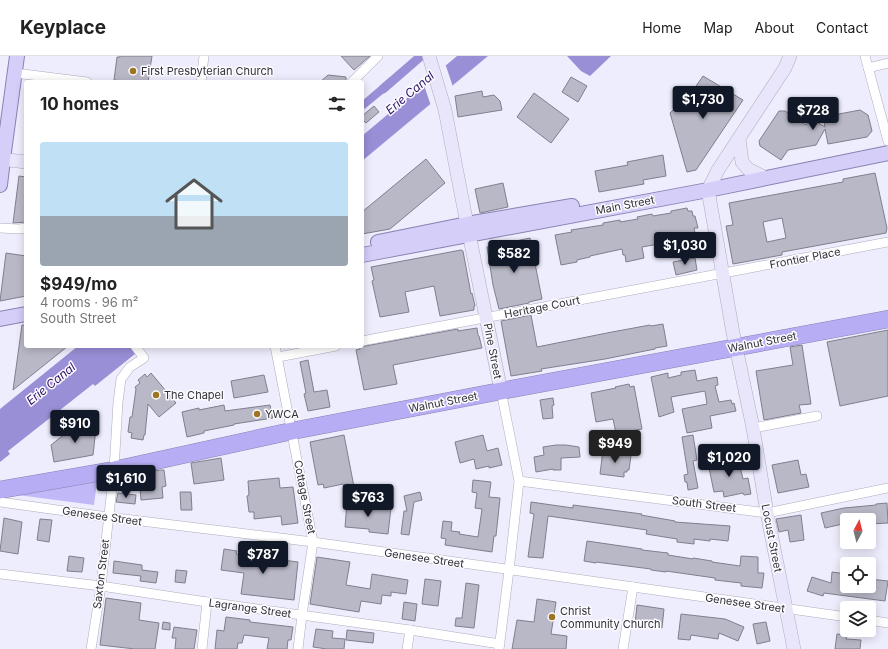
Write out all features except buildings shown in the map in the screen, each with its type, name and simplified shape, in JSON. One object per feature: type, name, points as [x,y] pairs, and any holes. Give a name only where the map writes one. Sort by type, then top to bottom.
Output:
[{"type":"highway","name":"Walnut Street","points":[[0,490],[114,470],[292,431],[501,390],[888,318]]},
{"type":"main road","points":[[0,185],[1,159],[17,56]]},
{"type":"main road","name":"Main Street","points":[[364,245],[468,229],[710,185],[888,146]]},
{"type":"main road","name":"Main Street","points":[[760,175],[888,153]]},
{"type":"main road","name":"Main Street","points":[[364,255],[468,229]]},
{"type":"main road","points":[[0,319],[24,314]]},
{"type":"street","points":[[201,80],[204,56]]},
{"type":"street","points":[[354,80],[378,56]]},
{"type":"street","name":"Pine Street","points":[[429,56],[445,110],[519,481],[510,570],[500,646]]},
{"type":"street","points":[[710,185],[718,170],[784,68],[790,56]]},
{"type":"street","points":[[865,56],[888,141]]},
{"type":"street","points":[[868,68],[888,63]]},
{"type":"street","points":[[15,73],[71,80]]},
{"type":"street","points":[[739,139],[742,162],[748,169],[760,175]]},
{"type":"street","points":[[1,159],[24,162]]},
{"type":"street","name":"Locust Street","points":[[710,185],[722,274],[753,428],[767,512],[794,649]]},
{"type":"street","points":[[0,228],[24,228]]},
{"type":"street","name":"Frontier Place","points":[[722,274],[888,242]]},
{"type":"street","name":"Heritage Court","points":[[364,341],[722,274]]},
{"type":"street","name":"Saxton Street","points":[[91,649],[101,586],[114,470],[118,402],[121,379],[130,367],[144,358],[137,348]]},
{"type":"street","name":"Cottage Street","points":[[276,348],[313,542],[298,649]]},
{"type":"street","points":[[278,357],[325,348]]},
{"type":"street","points":[[753,428],[817,416]]},
{"type":"street","name":"South Street","points":[[519,481],[767,512],[888,488]]},
{"type":"street","name":"Genesee Street","points":[[0,502],[108,518],[313,542],[840,616]]},
{"type":"street","name":"Lagrange Street","points":[[0,574],[101,586],[410,630],[500,646]]},
{"type":"street","points":[[623,649],[633,587]]},
{"type":"street","points":[[202,649],[207,602]]},
{"type":"street","points":[[876,621],[888,623]]},
{"type":"street","points":[[407,649],[410,630]]},
{"type":"shaded area","points":[[97,481],[94,505],[18,495]]},
{"type":"water","points":[[415,56],[427,56],[397,81],[392,76]]},
{"type":"water","points":[[457,56],[488,56],[364,159],[364,134]]},
{"type":"water","points":[[567,56],[611,56],[590,76],[581,71]]},
{"type":"water","points":[[389,78],[395,84],[364,109],[364,99]]},
{"type":"water","name":"Erie Canal","points":[[76,348],[142,348],[95,386],[93,384],[8,451],[10,454],[0,462],[0,409]]},
{"type":"pier","points":[[445,63],[453,87],[431,106],[423,82]]},
{"type":"waterway","points":[[383,89],[421,56]]},
{"type":"place","name":"First Presbyterian Church","points":[[133,71]]},
{"type":"place","name":"The Chapel","points":[[156,395]]},
{"type":"place","name":"YWCA","points":[[257,414]]},
{"type":"place","name":"Christ Community Church","points":[[552,617]]}]
